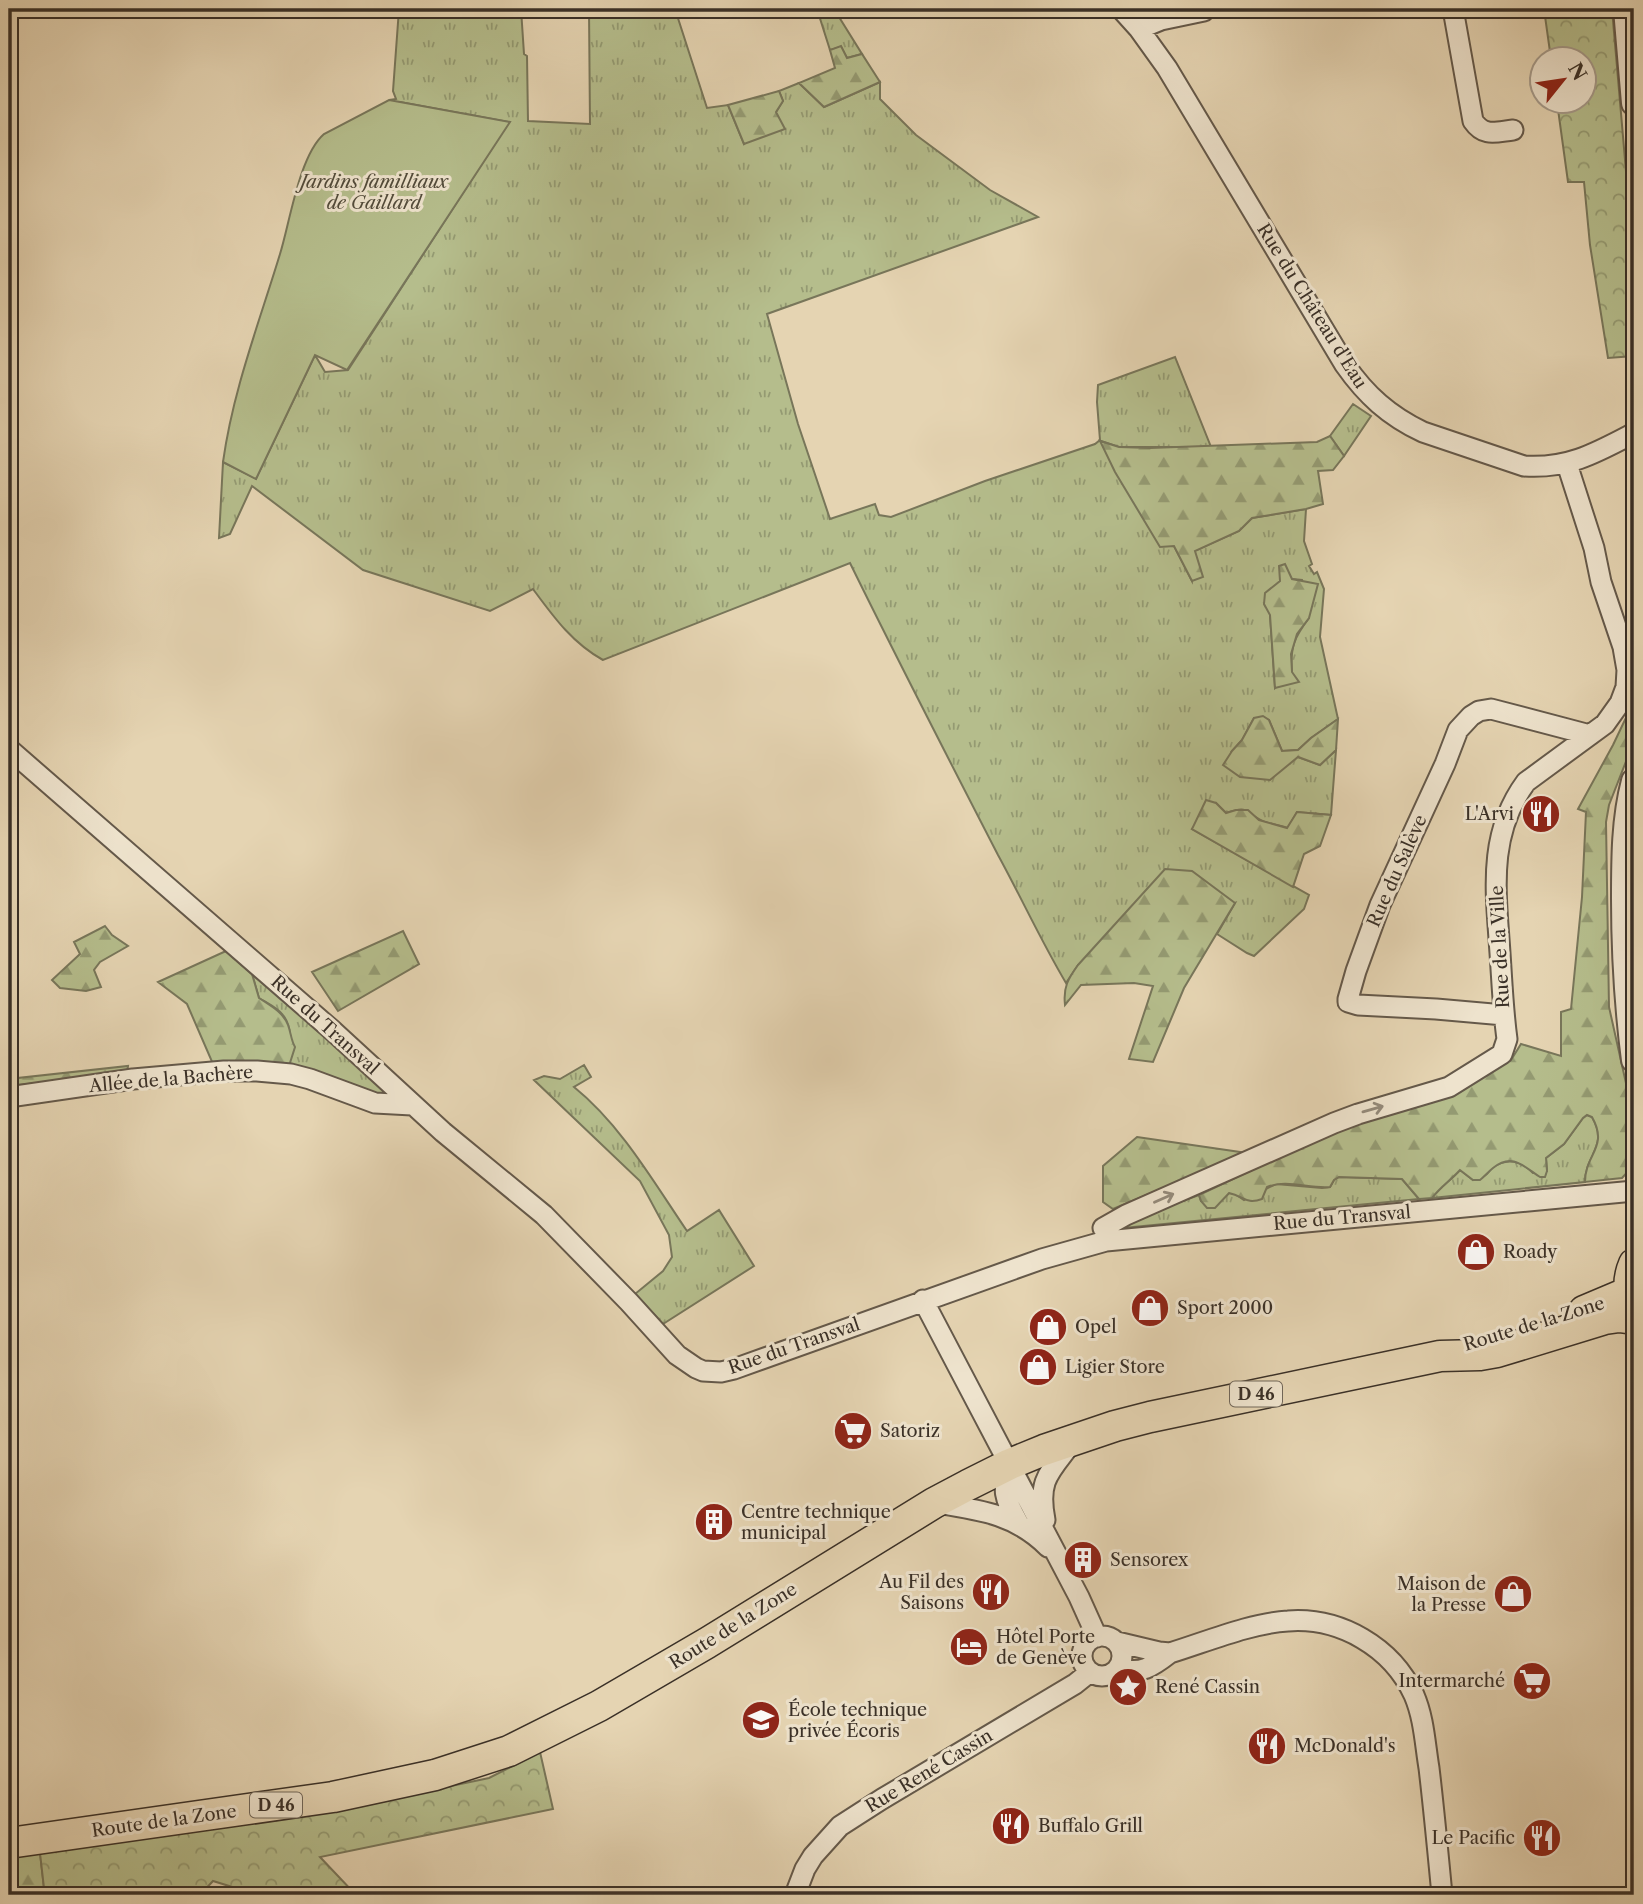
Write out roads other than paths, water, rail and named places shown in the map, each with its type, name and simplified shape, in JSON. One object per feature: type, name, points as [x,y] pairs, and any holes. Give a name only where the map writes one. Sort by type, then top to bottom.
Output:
[{"type":"main road","name":"Route de la Zone","points":[[9,1843],[333,1797],[416,1780],[486,1760],[536,1739],[599,1706],[934,1503],[1010,1464],[1073,1440],[1150,1417],[1440,1356],[1487,1335],[1560,1318],[1633,1296]]},
{"type":"street","name":"Rue du Château d'Eau","points":[[1121,9],[1167,68],[1330,342],[1358,384],[1381,407],[1407,424],[1432,435],[1509,462],[1538,467],[1566,464],[1634,433]]},
{"type":"street","points":[[1139,29],[1161,20],[1204,9]]},
{"type":"street","points":[[1453,9],[1473,121],[1484,132],[1513,130]]},
{"type":"street","points":[[1626,9],[1634,103]]},
{"type":"street","name":"Rue de la Ville","points":[[1103,1228],[1126,1215],[1334,1123],[1449,1087],[1502,1054],[1507,1044],[1496,882],[1500,835],[1507,814],[1526,782],[1605,724],[1620,703],[1626,687],[1627,670],[1623,646],[1566,464]]},
{"type":"street","name":"Rue du Salève","points":[[1504,1015],[1358,1005],[1348,1002],[1348,999],[1380,905],[1461,726],[1475,713],[1490,709],[1590,736]]},
{"type":"street","name":"Rue du Transval","points":[[9,749],[341,1038],[412,1105],[544,1215],[677,1355],[696,1368],[712,1372],[734,1369],[1042,1259],[1106,1241],[1634,1191]]},
{"type":"street","points":[[1634,781],[1629,799],[1624,858],[1625,978],[1634,1060]]},
{"type":"street","name":"Allée de la Bachère","points":[[9,1097],[133,1079],[224,1071],[257,1071],[291,1074],[310,1079],[375,1103],[412,1105]]},
{"type":"street","points":[[923,1300],[1079,1597],[1097,1637],[1087,1642],[1082,1652],[1084,1663],[1090,1672]]},
{"type":"street","points":[[1053,1549],[1041,1500],[1043,1485],[1073,1440]]},
{"type":"street","points":[[1010,1464],[1004,1483],[1004,1495],[1019,1524]]},
{"type":"street","points":[[934,1503],[990,1512],[1019,1524],[1053,1549]]},
{"type":"street","name":"Rue René Cassin","points":[[795,1895],[813,1856],[825,1841],[849,1820],[1069,1688],[1090,1672],[1100,1676],[1111,1674],[1118,1668],[1133,1672],[1154,1665],[1170,1653],[1266,1624],[1301,1621],[1322,1623],[1346,1630],[1386,1656],[1406,1681],[1419,1710],[1432,1795],[1442,1895]]},
{"type":"street","name":"Rue René Cassin","points":[[1097,1637],[1107,1636],[1116,1642],[1170,1653]]},
{"type":"street","points":[[1116,1642],[1122,1655],[1118,1668]]},
{"type":"place","name":"L'Arvi","points":[[1541,814]]},
{"type":"place","name":"Roady","points":[[1476,1252]]},
{"type":"place","name":"Sport 2000","points":[[1150,1308]]},
{"type":"place","name":"Opel","points":[[1048,1327]]},
{"type":"place","name":"Ligier Store","points":[[1038,1367]]},
{"type":"place","name":"Satoriz","points":[[853,1431]]},
{"type":"place","name":"Centre technique municipal","points":[[714,1522]]},
{"type":"place","name":"Sensorex","points":[[1083,1560]]},
{"type":"place","name":"Au Fil des Saisons","points":[[991,1592]]},
{"type":"place","name":"Maison de la Presse","points":[[1513,1594]]},
{"type":"place","name":"Hôtel Porte de Genève","points":[[969,1647]]},
{"type":"place","name":"Intermarché","points":[[1532,1681]]},
{"type":"place","name":"René Cassin","points":[[1128,1687]]},
{"type":"place","name":"École technique privée Écoris","points":[[761,1720]]},
{"type":"place","name":"McDonald's","points":[[1267,1746]]},
{"type":"place","name":"Buffalo Grill","points":[[1011,1826]]},
{"type":"place","name":"Le Pacific","points":[[1542,1838]]},
{"type":"park label","name":"Jardins familliaux de Gaillard","points":[[374,192]]}]
